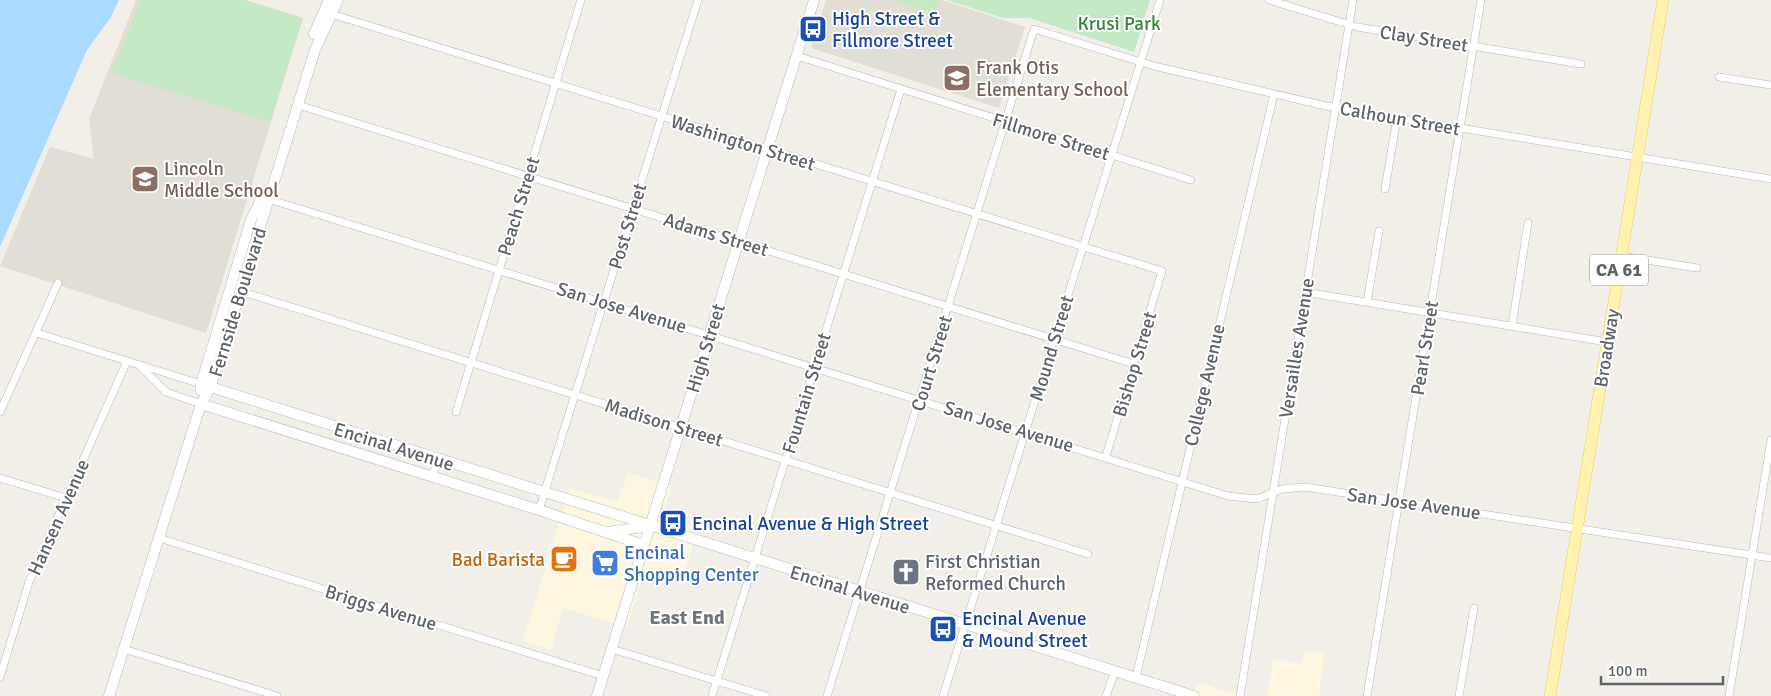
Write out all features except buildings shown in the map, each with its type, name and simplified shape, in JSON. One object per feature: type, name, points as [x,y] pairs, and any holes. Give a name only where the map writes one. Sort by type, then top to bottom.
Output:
[{"type":"main road","name":"Fernside Boulevard","points":[[109,696],[201,404],[246,237],[266,198],[298,106],[327,13],[329,0]]},
{"type":"main road","name":"Fernside Boulevard","points":[[206,386],[240,291],[266,198],[327,13],[338,0]]},
{"type":"main road","name":"High Street","points":[[597,696],[814,0]]},
{"type":"main road","name":"Broadway","points":[[1550,696],[1663,0]]},
{"type":"main road","points":[[245,275],[243,266],[248,246],[246,237]]},
{"type":"main road","name":"Encinal Avenue","points":[[206,386],[1194,696]]},
{"type":"main road","name":"Encinal Avenue","points":[[201,404],[539,510],[644,545]]},
{"type":"main road","name":"Encinal Avenue","points":[[608,532],[650,526]]},
{"type":"street","name":"Peach Street","points":[[456,412],[581,0]]},
{"type":"street","name":"Post Street","points":[[539,510],[698,0]]},
{"type":"street","name":"Mound Street","points":[[943,696],[1160,0]]},
{"type":"street","name":"Clay Street","points":[[1269,0],[1349,25],[1581,64]]},
{"type":"street","name":"Versailles Avenue","points":[[1240,696],[1353,0]]},
{"type":"street","name":"Pearl Street","points":[[1367,696],[1481,0]]},
{"type":"street","name":"Washington Street","points":[[327,13],[1162,271]]},
{"type":"street","name":"Calhoun Street","points":[[1034,29],[1141,62],[1335,107],[1771,179]]},
{"type":"street","name":"Court Street","points":[[827,696],[892,492],[1034,29]]},
{"type":"street","name":"Fillmore Street","points":[[797,56],[1191,180]]},
{"type":"street","points":[[1719,76],[1771,85]]},
{"type":"street","name":"Fountain Street","points":[[712,696],[901,89]]},
{"type":"street","name":"College Avenue","points":[[1136,678],[1274,94]]},
{"type":"street","name":"Adams Street","points":[[298,106],[1134,364]]},
{"type":"street","points":[[1385,189],[1397,118]]},
{"type":"street","name":"San Jose Avenue","points":[[266,198],[1243,499],[1257,499],[1292,487],[1306,487],[1771,558]]},
{"type":"street","points":[[1512,326],[1528,223]]},
{"type":"street","points":[[1367,302],[1379,231]]},
{"type":"street","points":[[1622,256],[1697,268]]},
{"type":"street","name":"Bishop Street","points":[[1106,456],[1162,271]]},
{"type":"street","points":[[0,412],[58,283]]},
{"type":"street","name":"Madison Street","points":[[240,291],[1088,554]]},
{"type":"street","points":[[1305,292],[1607,342]]},
{"type":"street","name":"Encinal Avenue","points":[[37,333],[206,386]]},
{"type":"street","name":"Hansen Avenue","points":[[0,677],[29,582],[127,361]]},
{"type":"street","name":"Encinal Avenue","points":[[138,365],[166,392],[201,404]]},
{"type":"street","points":[[1729,696],[1771,440]]},
{"type":"street","points":[[432,476],[438,459]]},
{"type":"street","points":[[0,478],[66,498]]},
{"type":"street","name":"Briggs Avenue","points":[[158,538],[604,676]]},
{"type":"street","points":[[1459,696],[1474,608]]},
{"type":"street","points":[[124,649],[277,696]]},
{"type":"street","points":[[612,649],[766,696]]},
{"type":"street","points":[[1106,696],[1114,671]]},
{"type":"shaded area","name":"Lincoln Middle School","points":[[136,0],[245,0],[303,18],[206,333],[0,266],[50,147],[94,159],[89,119]]},
{"type":"shaded area","name":"Frank Otis Elementary School","points":[[826,0],[942,0],[1025,27],[999,108],[811,48]]},
{"type":"shaded area","points":[[628,472],[671,487],[662,515],[664,518],[698,529],[681,585],[644,573],[627,627],[563,608],[551,650],[523,641],[570,488],[617,502]]},
{"type":"shaded area","points":[[1304,651],[1324,654],[1319,696],[1267,696],[1273,659],[1302,664]]},
{"type":"shaded area","points":[[1197,682],[1227,692],[1248,696],[1193,696]]},
{"type":"green space","points":[[141,0],[245,0],[303,18],[270,122],[111,73]]},
{"type":"green space","points":[[896,0],[923,0],[920,9]]},
{"type":"green space","points":[[924,0],[938,0],[934,13],[921,9]]},
{"type":"green space","name":"Krusi Park","points":[[947,0],[1150,0],[1134,52],[1029,18],[1003,18]]},
{"type":"water","points":[[0,0],[119,0],[111,17],[87,50],[0,247]]},
{"type":"place","name":"High Street & Fillmore Street","points":[[813,29]]},
{"type":"place","name":"Frank Otis Elementary School","points":[[957,78]]},
{"type":"place","name":"Lincoln Middle School","points":[[145,179]]},
{"type":"place","name":"Encinal Avenue & High Street","points":[[673,523]]},
{"type":"place","name":"Bad Barista","points":[[564,559]]},
{"type":"place","name":"Encinal Shopping Center","points":[[605,563]]},
{"type":"place","name":"First Christian Reformed Church","points":[[906,572]]},
{"type":"place","name":"Encinal Avenue & Mound Street","points":[[943,629]]},
{"type":"district","name":"East End","points":[[687,617]]}]
